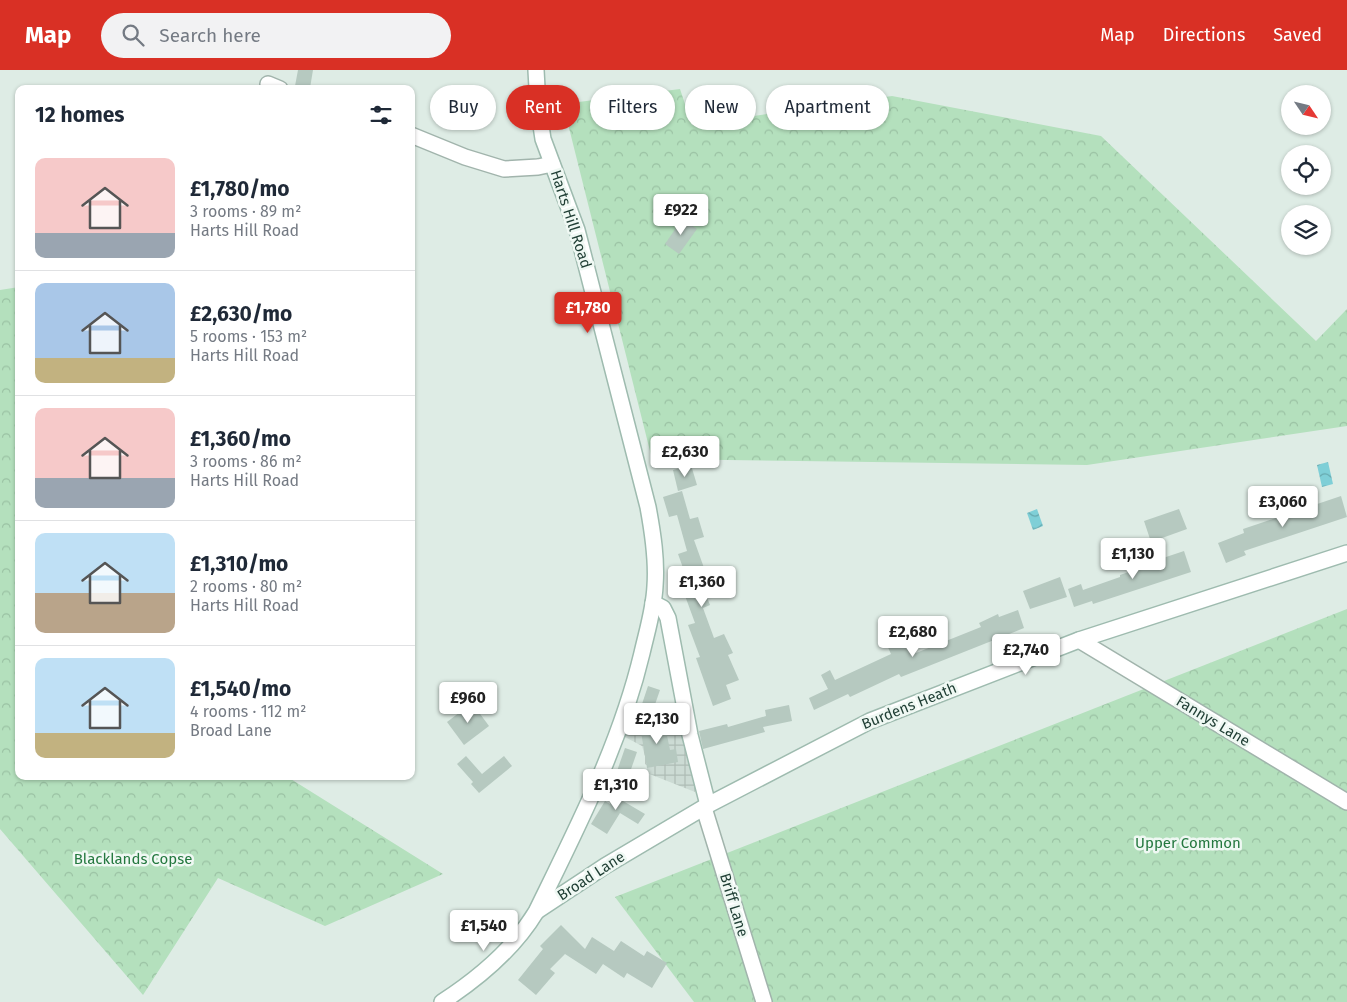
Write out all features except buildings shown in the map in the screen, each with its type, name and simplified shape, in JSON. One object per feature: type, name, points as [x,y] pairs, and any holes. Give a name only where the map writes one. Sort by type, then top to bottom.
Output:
[{"type":"street","name":"Harts Hill Road","points":[[536,70],[542,131],[552,164],[577,230],[648,507],[655,551],[656,585],[639,667],[610,754],[536,912]]},
{"type":"street","points":[[415,137],[465,157],[504,169],[538,167],[552,164]]},
{"type":"street","name":"Burdens Heath","points":[[706,807],[870,720],[1079,640],[1347,553]]},
{"type":"street","points":[[653,603],[663,608],[668,618],[706,807]]},
{"type":"street","name":"Fannys Lane","points":[[1079,640],[1347,802]]},
{"type":"street","name":"Broad Lane","points":[[442,1002],[494,963],[520,934],[536,912],[605,866],[706,807]]},
{"type":"street","name":"Briff Lane","points":[[706,807],[764,1002]]},
{"type":"shaded area","points":[[679,716],[699,792],[647,773],[647,768],[650,767],[645,764],[642,746],[625,737],[632,719],[664,723]]},
{"type":"green space","points":[[680,89],[685,104],[685,130],[756,130],[756,116],[766,114],[766,130],[889,130],[889,96],[892,96],[1101,136],[1316,341],[1347,309],[1347,426],[1087,465],[652,459],[570,130],[580,130],[580,102],[590,101],[590,130],[675,130],[675,90]]},
{"type":"green space","name":"Blacklands Copse","points":[[15,288],[15,780],[292,780],[443,874],[325,926],[218,878],[143,995],[0,829],[0,290]]},
{"type":"green space","name":"Upper Common","points":[[1347,609],[1347,1002],[694,1002],[615,897]]},
{"type":"water","points":[[1328,462],[1333,484],[1322,487],[1317,465]]},
{"type":"water","points":[[1037,509],[1043,526],[1033,530],[1027,513]]}]
